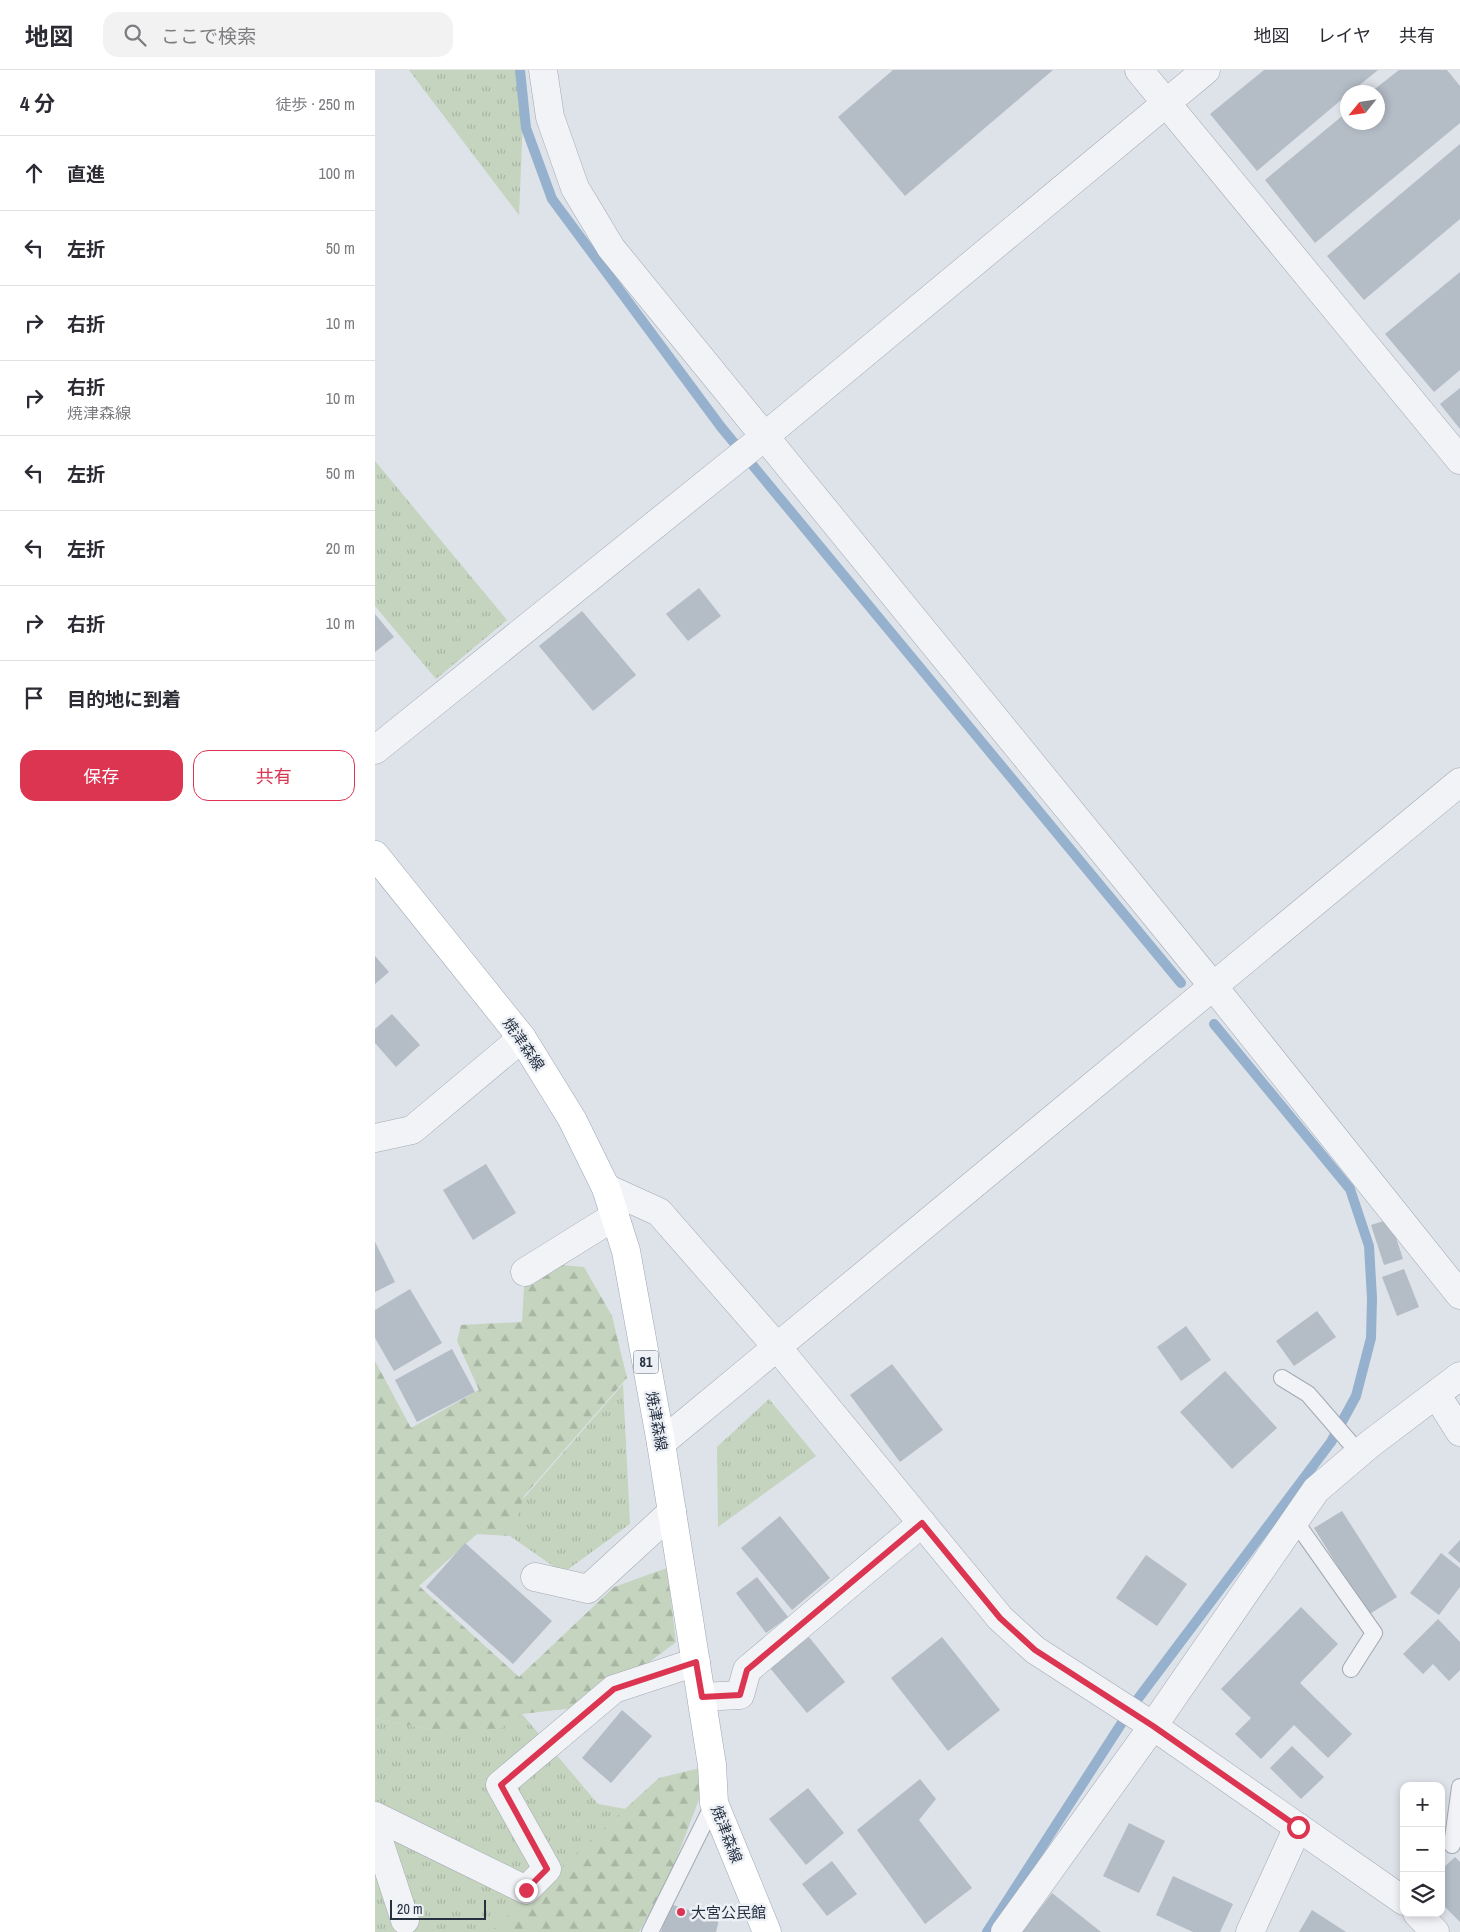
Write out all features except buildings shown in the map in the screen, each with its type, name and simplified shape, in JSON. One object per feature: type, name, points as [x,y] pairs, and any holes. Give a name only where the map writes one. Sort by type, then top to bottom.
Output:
[{"type":"main road","name":"焼津森線","points":[[375,855],[522,1038],[572,1119],[606,1188],[627,1251],[661,1443],[702,1697],[712,1765],[714,1802],[767,1932]]},
{"type":"street","points":[[543,70],[550,117],[575,188],[611,248],[758,441],[1213,986],[1460,1295]]},
{"type":"street","points":[[1139,70],[1460,460]]},
{"type":"street","points":[[375,750],[758,441],[1206,70]]},
{"type":"street","points":[[661,1443],[1460,782]]},
{"type":"street","points":[[375,1138],[412,1130],[522,1038]]},
{"type":"street","points":[[606,1188],[659,1212],[777,1347],[1000,1618],[1035,1650],[1153,1726],[1298,1827],[1400,1893]]},
{"type":"street","points":[[525,1272],[615,1216]]},
{"type":"street","points":[[1005,1932],[1153,1726],[1316,1490],[1354,1447],[1436,1394],[1460,1376]]},
{"type":"street","points":[[1436,1394],[1460,1432]]},
{"type":"street","points":[[535,1577],[588,1589],[672,1512]]},
{"type":"street","points":[[702,1697],[740,1695],[747,1670],[922,1523]]},
{"type":"street","points":[[375,1816],[526,1890],[547,1869],[501,1785],[614,1689],[696,1662]]},
{"type":"street","points":[[1250,1932],[1298,1827]]},
{"type":"street","points":[[375,1829],[405,1920]]},
{"type":"street","points":[[1421,1917],[1435,1932]]},
{"type":"lane","points":[[1282,1378],[1308,1394],[1354,1447]]},
{"type":"lane","points":[[1295,1521],[1374,1633],[1351,1669]]},
{"type":"lane","points":[[1451,1849],[1460,1787]]},
{"type":"lane","points":[[650,1932],[714,1802]]},
{"type":"green space","points":[[409,70],[525,70],[519,215]]},
{"type":"green space","points":[[375,461],[507,620],[436,679],[375,606]]},
{"type":"green space","points":[[551,1264],[584,1267],[612,1316],[627,1378],[524,1496],[510,1536],[477,1534],[419,1586],[519,1677],[614,1587],[667,1568],[676,1642],[591,1706],[522,1714],[500,1729],[435,1730],[375,1719],[375,1361],[411,1428],[479,1390],[457,1341],[461,1325],[522,1322],[525,1272]]},
{"type":"green space","points":[[623,1384],[630,1524],[563,1573],[510,1536],[516,1507]]},
{"type":"green space","points":[[769,1399],[816,1456],[718,1527],[717,1447]]},
{"type":"green space","points":[[522,1714],[598,1804],[626,1809],[506,1932],[375,1932],[375,1719],[435,1730]]},
{"type":"green space","points":[[712,1765],[671,1873],[639,1932],[490,1932],[659,1778]]},
{"type":"waterway","points":[[520,70],[526,128],[552,199],[721,427],[1181,983]]},
{"type":"waterway","points":[[987,1932],[1134,1704],[1331,1442],[1356,1396],[1371,1338],[1372,1298],[1369,1246],[1350,1189],[1214,1024]]},
{"type":"place","name":"大宮公民館","points":[[681,1912]]},
{"type":"route","points":[[526,1890],[547,1869],[501,1785],[614,1689],[696,1662],[702,1697],[740,1695],[747,1670],[922,1523],[1000,1618],[1035,1650],[1153,1726],[1298,1827]]}]
